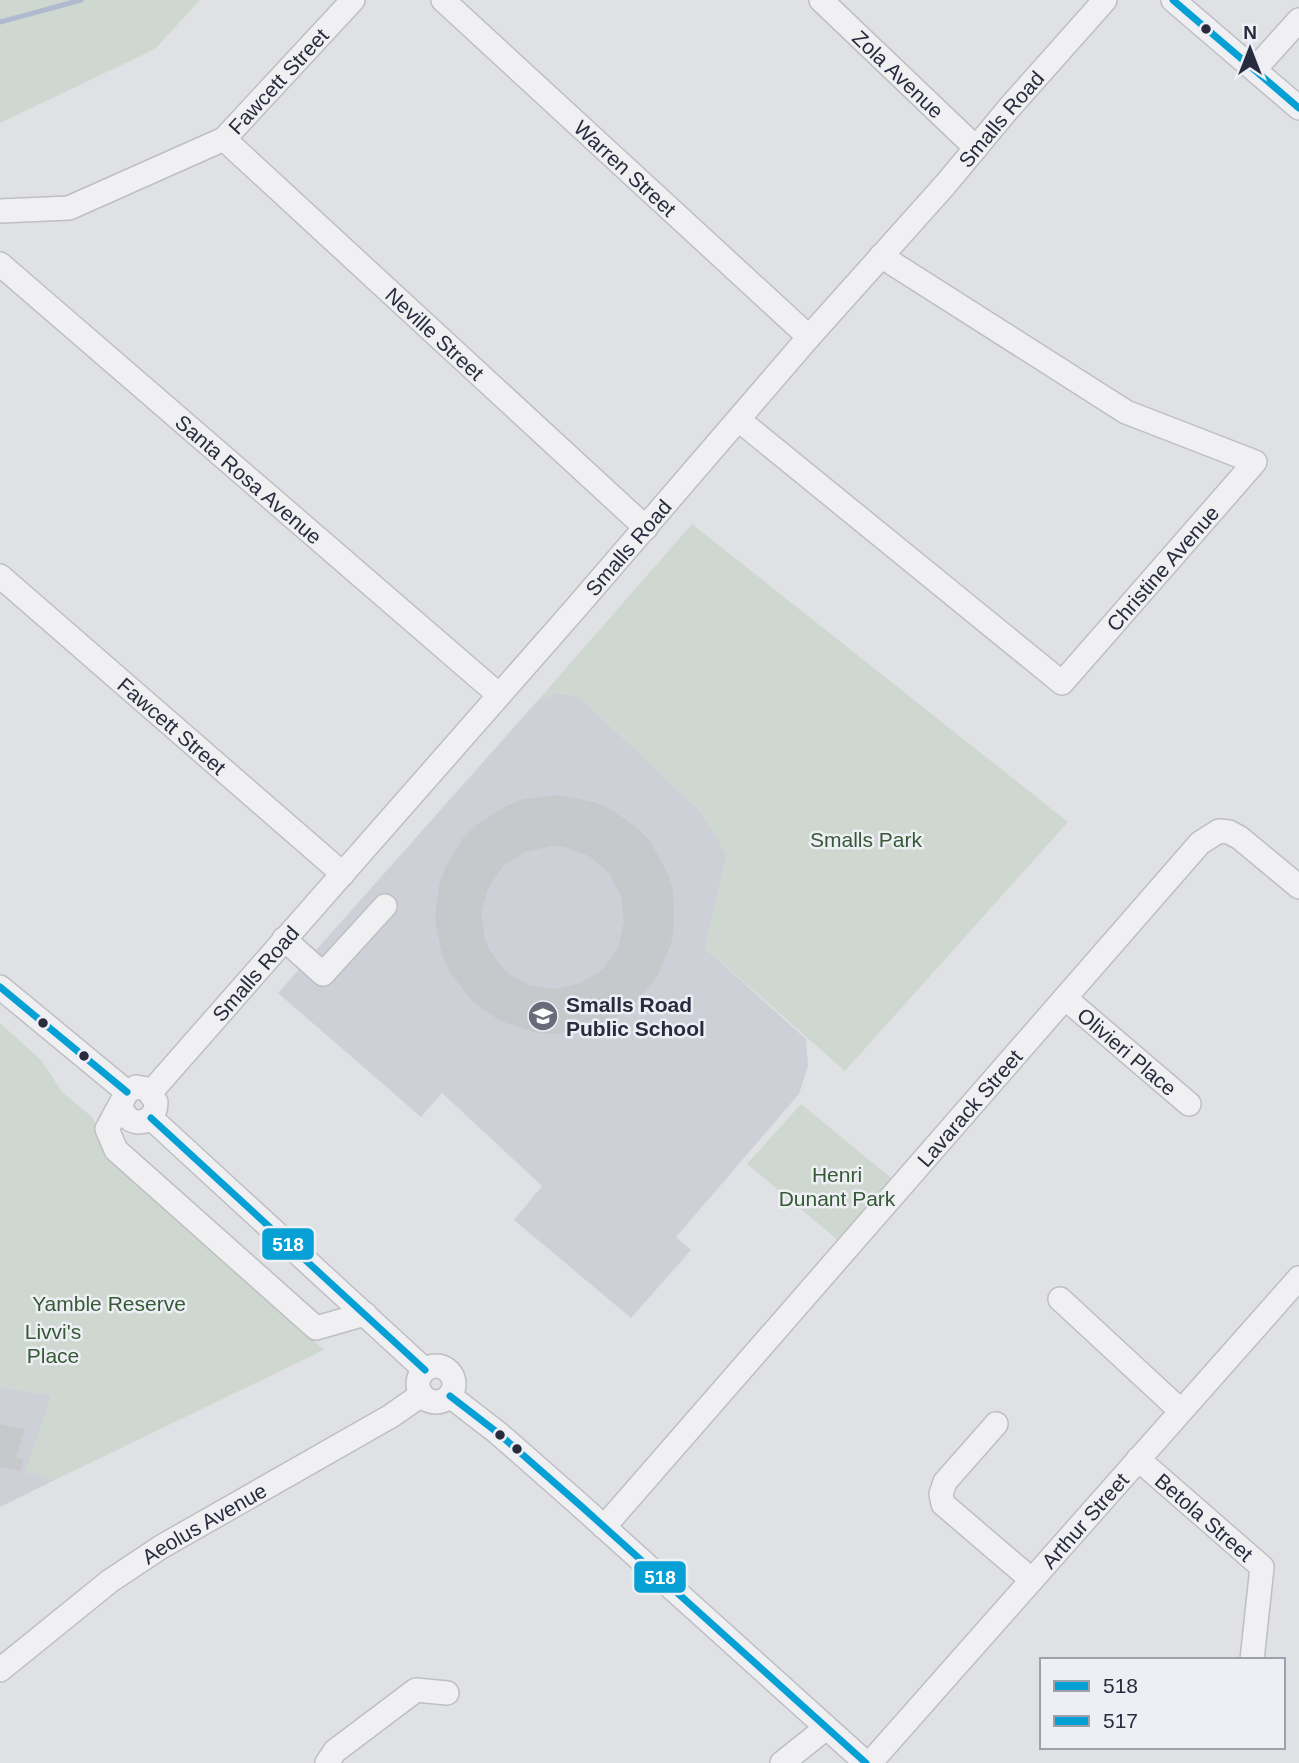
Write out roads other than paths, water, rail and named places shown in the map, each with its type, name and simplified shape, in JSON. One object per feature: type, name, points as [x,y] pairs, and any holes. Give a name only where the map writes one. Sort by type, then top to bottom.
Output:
[{"type":"street","name":"Fawcett Street","points":[[0,211],[69,208],[224,139],[353,0]]},
{"type":"street","name":"Warren Street","points":[[443,0],[809,337]]},
{"type":"street","name":"Zola Avenue","points":[[821,0],[976,148]]},
{"type":"street","name":"Smalls Road","points":[[151,1092],[1105,0]]},
{"type":"street","points":[[1173,0],[1299,108]]},
{"type":"street","points":[[1255,69],[1299,20]]},
{"type":"street","name":"Neville Street","points":[[224,139],[646,528]]},
{"type":"street","name":"Christine Avenue","points":[[739,420],[1062,683],[1255,462],[1126,412],[881,257]]},
{"type":"street","name":"Santa Rosa Avenue","points":[[0,264],[499,695]]},
{"type":"street","name":"Fawcett Street","points":[[0,576],[343,874]]},
{"type":"street","name":"Lavarack Street","points":[[604,1527],[1200,843],[1219,831],[1229,832],[1299,887]]},
{"type":"street","points":[[284,939],[323,974],[386,906]]},
{"type":"street","points":[[0,987],[124,1099],[124,1116],[134,1122],[151,1118],[156,1108],[151,1092],[136,1087],[124,1099],[107,1129],[116,1150],[316,1328],[365,1314]]},
{"type":"street","name":"Olivieri Place","points":[[1065,998],[1189,1104]]},
{"type":"street","points":[[151,1118],[425,1370]]},
{"type":"street","name":"Arthur Street","points":[[868,1763],[1299,1278]]},
{"type":"street","points":[[1060,1298],[1181,1411]]},
{"type":"street","points":[[438,1366],[449,1372],[454,1383],[450,1395],[444,1401],[427,1401],[421,1395],[418,1381],[425,1370],[438,1366]]},
{"type":"street","name":"Aeolus Avenue","points":[[0,1670],[110,1581],[161,1547],[391,1416],[421,1395]]},
{"type":"street","points":[[450,1395],[498,1433],[868,1763]]},
{"type":"street","points":[[996,1424],[945,1482],[941,1494],[943,1504],[1032,1580]]},
{"type":"street","name":"Betola Street","points":[[1138,1459],[1262,1567],[1252,1658]]},
{"type":"street","points":[[331,1762],[335,1751],[416,1690],[447,1693]]},
{"type":"street","points":[[782,1763],[826,1728]]},
{"type":"waterway","points":[[0,22],[81,0]]},
{"type":"place","name":"Smalls Road Public School","points":[[543,1016]]},
{"type":"park label","name":"Smalls Park","points":[[866,839]]},
{"type":"park label","name":"Henri Dunant Park","points":[[837,1186]]},
{"type":"park label","name":"Yamble Reserve","points":[[109,1303]]},
{"type":"park label","name":"Livvi's Place","points":[[53,1343]]}]
